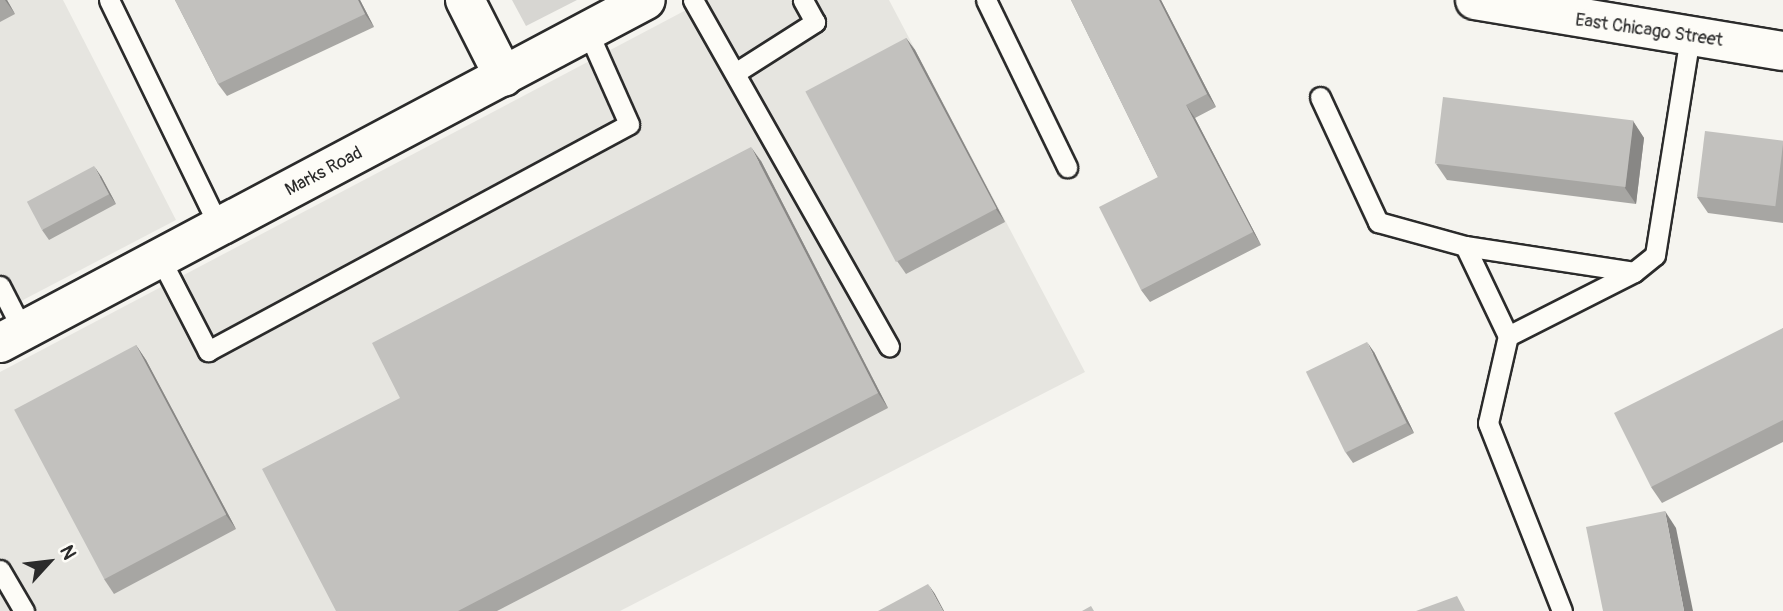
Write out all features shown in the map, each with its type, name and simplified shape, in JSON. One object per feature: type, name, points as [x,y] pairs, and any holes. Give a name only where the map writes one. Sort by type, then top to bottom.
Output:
[{"type":"street","points":[[465,0],[504,77]]},
{"type":"street","name":"Marks Road","points":[[11,337],[646,0]]},
{"type":"street","name":"East Chicago Street","points":[[1475,0],[1783,51]]},
{"type":"lane","points":[[109,0],[219,227]]},
{"type":"lane","points":[[693,0],[889,346]]},
{"type":"lane","points":[[735,73],[815,22],[803,0]]},
{"type":"lane","points":[[986,0],[1068,167]]},
{"type":"lane","points":[[160,258],[208,351],[629,124],[588,32]]},
{"type":"lane","points":[[1508,337],[1634,272],[1655,255],[1663,230],[1690,37]]},
{"type":"lane","points":[[1320,97],[1378,222],[1465,246],[1634,272]]},
{"type":"lane","points":[[1465,246],[1508,337],[1488,423],[1562,611]]},
{"type":"lane","points":[[0,286],[11,337]]},
{"type":"lane","points":[[0,570],[24,611]]},
{"type":"shaded area","points":[[0,0],[63,0],[176,220],[0,312]]},
{"type":"shaded area","points":[[512,0],[577,0],[526,26]]},
{"type":"shaded area","points":[[705,0],[889,0],[1085,372],[620,611],[0,611],[0,372]]},
{"type":"building","points":[[175,0],[358,0],[365,14],[218,84]]},
{"type":"building","points":[[1071,0],[1159,0],[1207,94],[1186,105],[1253,232],[1141,290],[1099,207],[1158,177]]},
{"type":"building","points":[[906,38],[997,208],[896,262],[805,92]]},
{"type":"building","points":[[1443,97],[1634,120],[1625,187],[1435,164]]},
{"type":"building","points":[[1705,131],[1783,141],[1775,206],[1697,197]]},
{"type":"building","points":[[751,147],[878,393],[458,611],[336,611],[262,469],[400,398],[372,343]]},
{"type":"building","points":[[94,166],[109,194],[42,230],[27,202]]},
{"type":"building","points":[[1783,328],[1783,420],[1651,487],[1614,413]]},
{"type":"building","points":[[1367,342],[1406,423],[1345,453],[1306,372]]},
{"type":"building","points":[[136,345],[226,515],[104,579],[14,410]]},
{"type":"building","points":[[1665,511],[1684,611],[1603,611],[1586,527]]},
{"type":"building","points":[[928,584],[943,611],[878,611]]},
{"type":"building","points":[[1457,596],[1465,611],[1416,611]]}]
